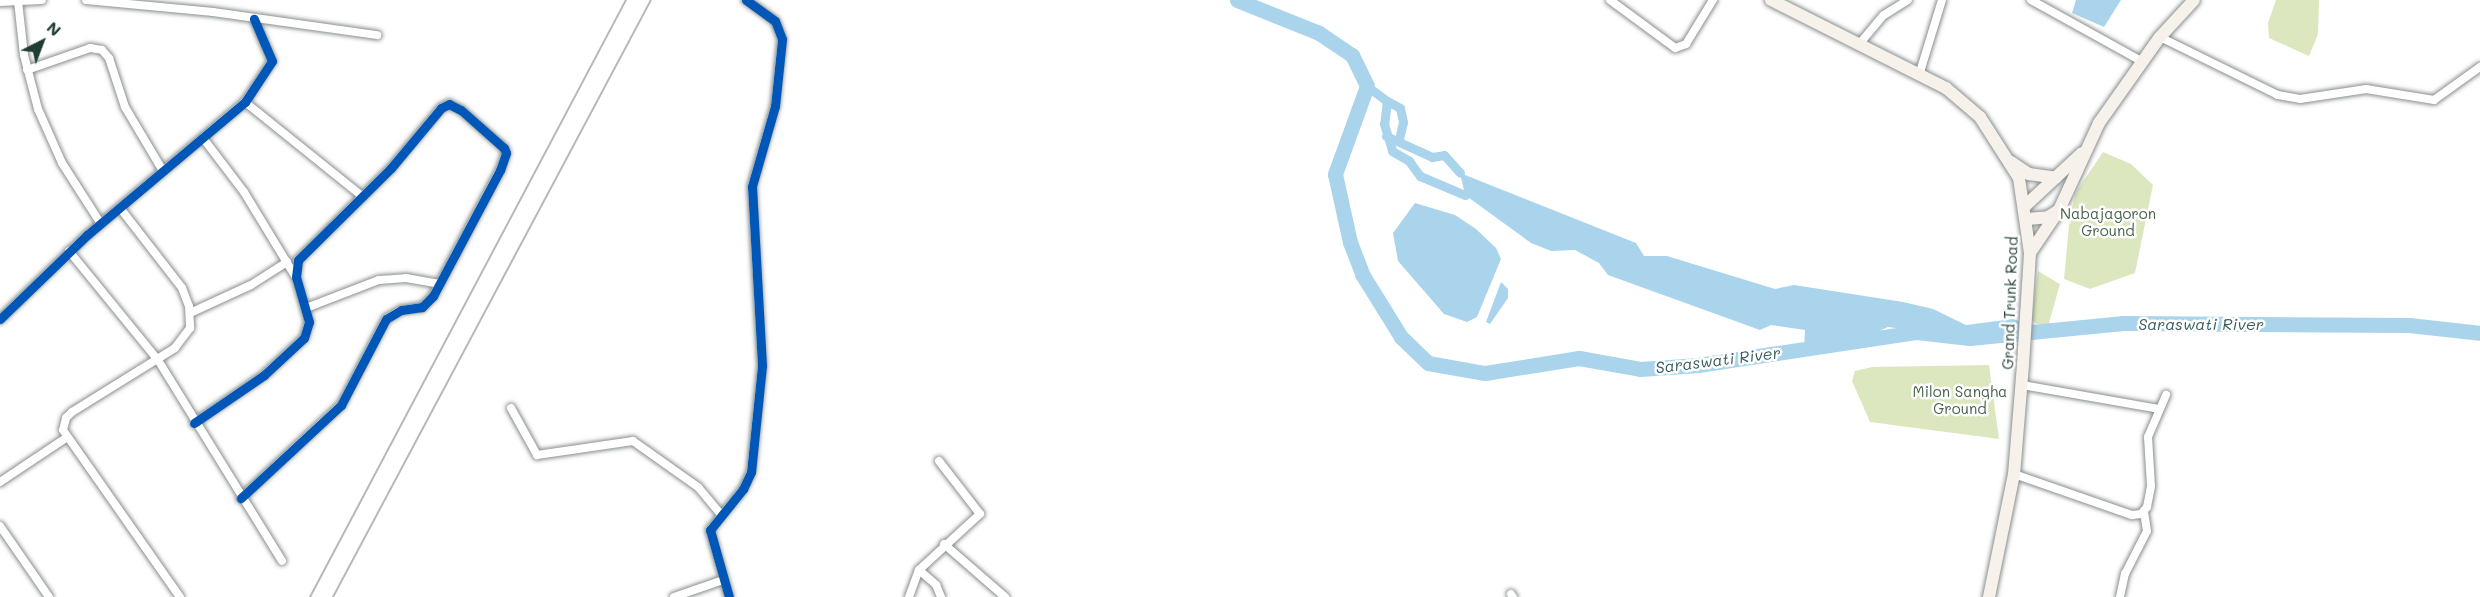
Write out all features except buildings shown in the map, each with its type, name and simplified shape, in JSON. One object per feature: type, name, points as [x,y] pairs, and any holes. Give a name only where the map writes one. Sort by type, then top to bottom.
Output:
[{"type":"main road","name":"Grand Trunk Road","points":[[1771,0],[1920,72],[1967,104],[2010,161],[2025,206],[2030,253],[2014,474],[1989,597]]},
{"type":"main road","points":[[2030,253],[2059,210],[2085,150],[2140,62],[2194,0]]},
{"type":"main road","points":[[2025,206],[2085,150]]},
{"type":"main road","points":[[2010,161],[2029,174],[2056,178]]},
{"type":"main road","points":[[2027,219],[2048,217],[2059,210]]},
{"type":"street","points":[[0,2],[42,0]]},
{"type":"street","points":[[86,0],[377,35]]},
{"type":"street","points":[[729,597],[710,536],[721,514],[743,489],[753,459],[762,366],[752,186],[775,106],[782,39],[775,21],[746,0]]},
{"type":"street","points":[[1610,0],[1675,48],[1686,44],[1713,0]]},
{"type":"street","points":[[1861,42],[1884,15],[1908,0]]},
{"type":"street","points":[[1920,72],[1942,0]]},
{"type":"street","points":[[2031,0],[2140,62]]},
{"type":"street","points":[[18,1],[27,70],[38,109],[62,163],[101,224]]},
{"type":"street","points":[[0,319],[69,251],[245,102],[272,61],[254,19]]},
{"type":"street","points":[[2160,37],[2278,95],[2300,99],[2366,89],[2434,100],[2480,67]]},
{"type":"street","points":[[27,70],[90,48],[102,50],[109,58],[125,107],[163,171]]},
{"type":"street","points":[[245,102],[363,197]]},
{"type":"street","points":[[241,498],[341,405],[386,319],[401,310],[422,307],[439,284],[500,170],[506,153],[504,148],[461,110],[449,104],[436,113],[416,140],[363,197],[304,252],[296,266],[296,277]]},
{"type":"street","points":[[194,423],[295,349],[308,330],[306,308],[296,277],[244,192],[202,138]]},
{"type":"street","points":[[120,208],[175,276],[190,313],[190,328],[181,342],[158,360],[72,412],[64,424],[66,438],[180,597]]},
{"type":"street","points":[[69,251],[158,360],[194,423],[282,561]]},
{"type":"street","points":[[190,313],[251,285],[287,262]]},
{"type":"street","points":[[306,308],[379,280],[406,278],[439,284]]},
{"type":"street","points":[[2022,385],[2158,409]]},
{"type":"street","points":[[2120,597],[2125,574],[2147,531],[2144,511],[2151,486],[2148,437],[2158,409],[2166,395]]},
{"type":"street","points":[[511,408],[537,455],[633,441],[698,488],[721,514]]},
{"type":"street","points":[[0,482],[66,438]]},
{"type":"street","points":[[909,597],[919,570],[944,544],[976,520],[980,510],[939,461]]},
{"type":"street","points":[[2014,474],[2132,514],[2144,511]]},
{"type":"street","points":[[0,526],[48,597]]},
{"type":"street","points":[[944,544],[1005,597]]},
{"type":"street","points":[[919,570],[936,585],[941,597]]},
{"type":"street","points":[[674,597],[723,580]]},
{"type":"green space","points":[[2276,0],[2319,0],[2318,34],[2309,56],[2269,38],[2268,23]]},
{"type":"green space","name":"Nabajagoron Ground","points":[[2103,152],[2131,164],[2153,185],[2135,273],[2090,289],[2064,279],[2070,215],[2076,192]]},
{"type":"green space","points":[[2038,271],[2060,284],[2047,330],[2031,320]]},
{"type":"green space","name":"Milon Sangha Ground","points":[[1989,365],[1999,439],[1870,422],[1852,381],[1855,371],[1872,367]]},
{"type":"water","points":[[2076,0],[2121,0],[2104,27],[2072,13]]},
{"type":"water","points":[[1460,173],[1636,243],[1644,256],[1667,256],[1775,289],[1794,285],[1903,302],[1933,309],[1966,325],[2013,319],[2019,321],[2019,333],[1970,338],[1888,327],[1859,340],[1804,349],[1805,330],[1771,325],[1760,330],[1608,275],[1599,263],[1575,250],[1551,251],[1531,243],[1465,195]]},
{"type":"water","points":[[1415,203],[1455,215],[1476,229],[1496,248],[1501,259],[1477,317],[1467,322],[1444,314],[1398,261],[1393,233]]},
{"type":"water","points":[[1501,282],[1508,289],[1508,298],[1490,324],[1486,322]]},
{"type":"waterway","name":"Saraswati River","points":[[1237,0],[1319,33],[1352,55],[1367,86],[1335,174],[1350,242],[1362,274],[1401,337],[1428,363],[1485,373],[1579,358],[1640,369],[1698,365],[1916,332],[1970,338],[2123,323],[2409,325],[2480,333]]},
{"type":"waterway","points":[[1367,86],[1387,101],[1384,124],[1392,151],[1409,161],[1420,176],[1465,195]]},
{"type":"waterway","points":[[1387,101],[1400,108],[1403,122],[1399,140]]},
{"type":"waterway","points":[[1386,136],[1432,157],[1444,155],[1460,173]]},
{"type":"railway","points":[[310,597],[626,0]]},
{"type":"railway","points":[[333,597],[651,0]]},
{"type":"cycle path","points":[[729,597],[710,530],[743,489],[751,472],[762,366],[752,186],[775,106],[782,39],[775,21],[746,0]]},
{"type":"cycle path","points":[[0,319],[87,235],[245,102],[272,61],[254,19]]},
{"type":"cycle path","points":[[194,423],[264,375],[304,338],[309,322],[296,277],[298,260],[391,168],[441,108],[449,104],[461,110],[504,148],[506,153],[500,170],[433,296],[422,307],[401,310],[386,319],[341,405],[241,498]]}]
